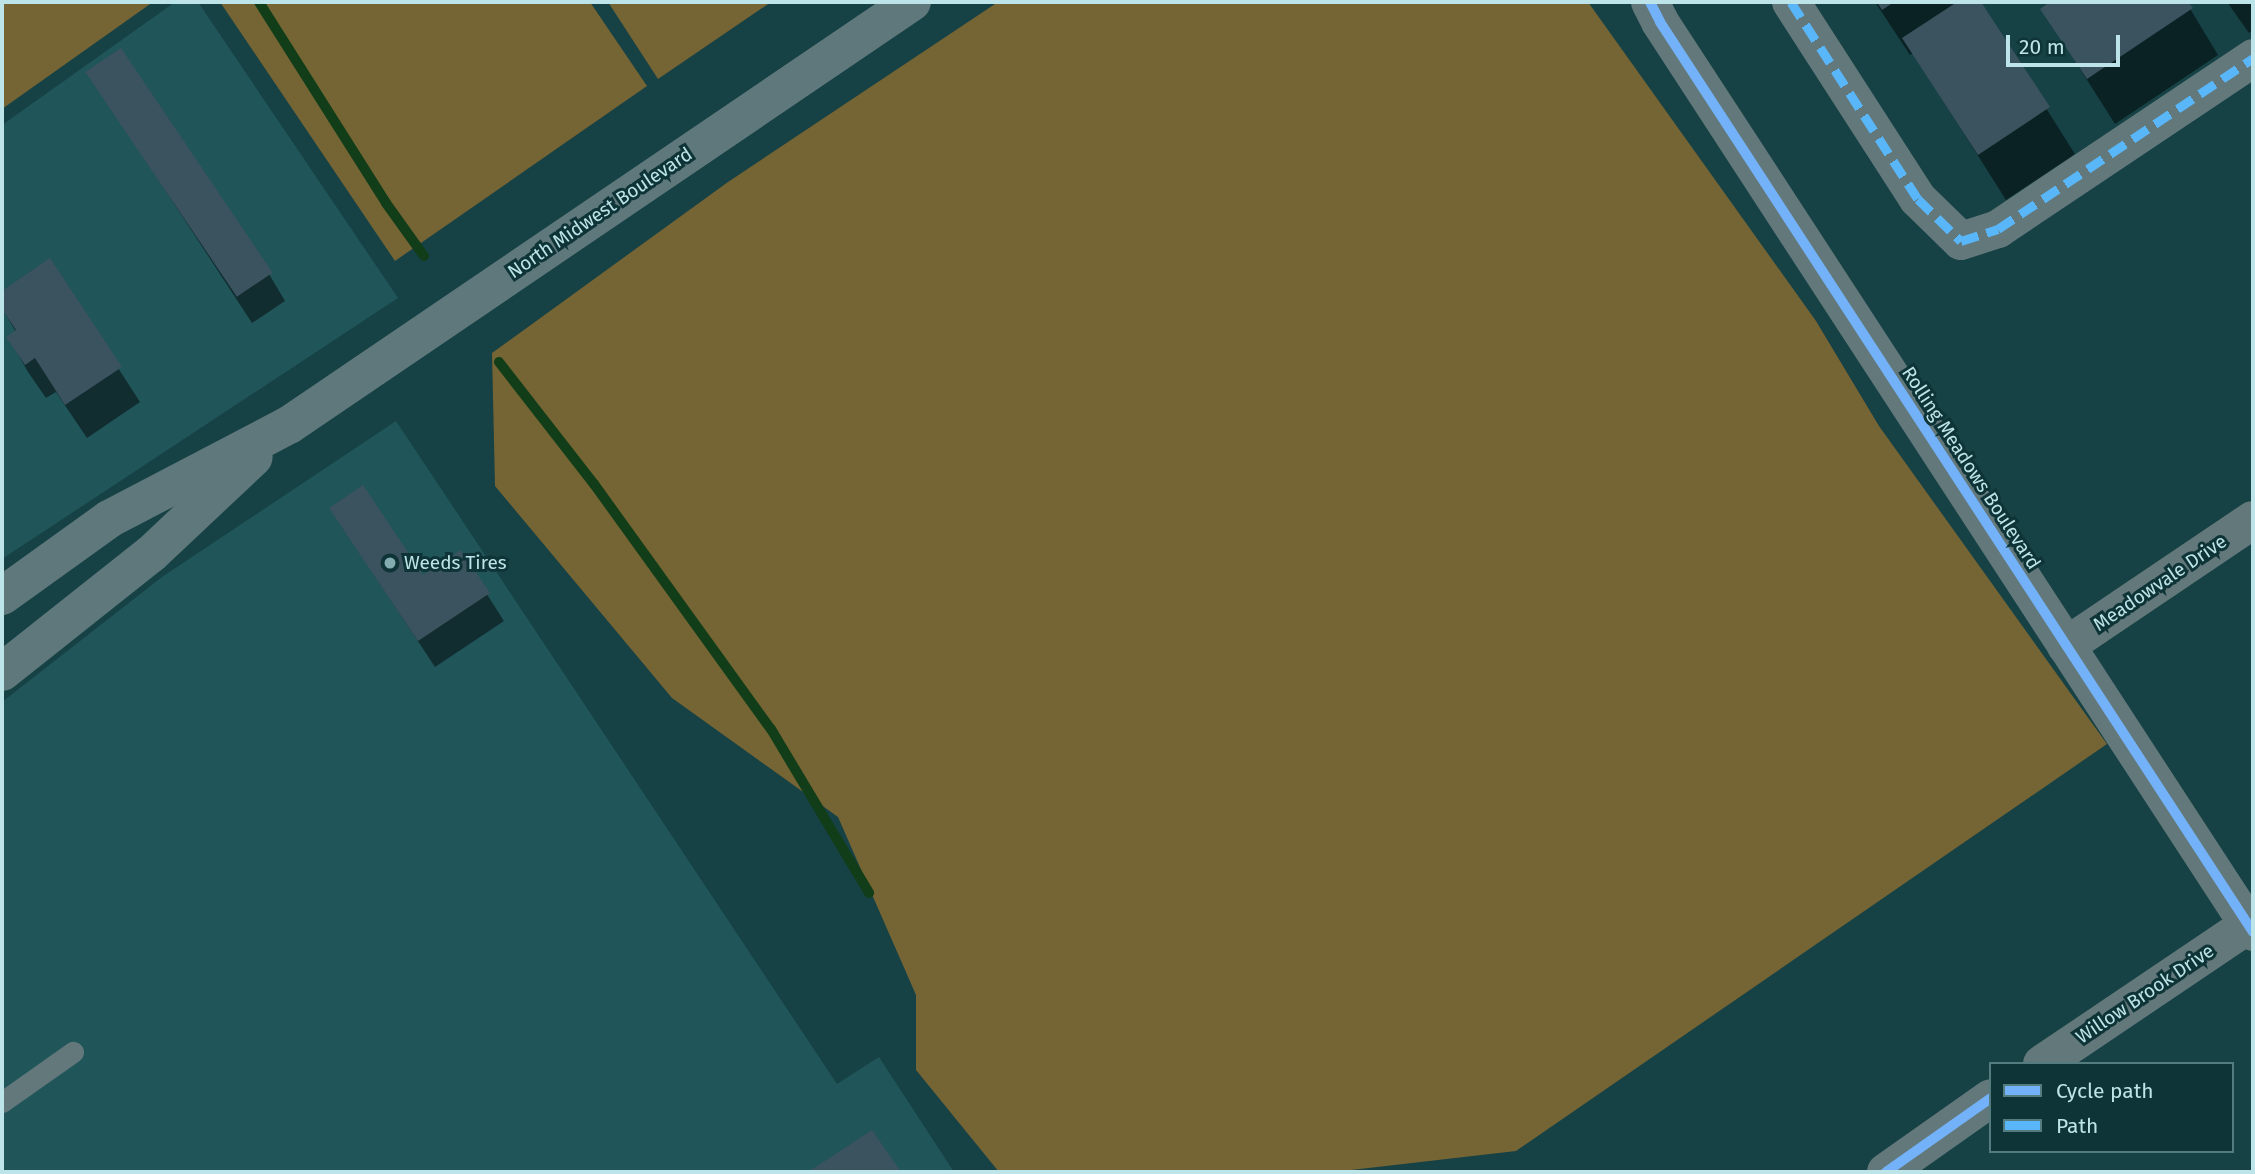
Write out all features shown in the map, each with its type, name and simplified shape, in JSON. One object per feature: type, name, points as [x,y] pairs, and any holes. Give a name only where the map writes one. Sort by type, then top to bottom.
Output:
[{"type":"main road","name":"North Midwest Boulevard","points":[[2,596],[109,519],[289,425],[912,2]]},
{"type":"main road","name":"North Midwest Boulevard","points":[[2,672],[152,554],[289,425]]},
{"type":"street","points":[[1791,2],[1918,199],[1961,241],[1998,229],[2253,58]]},
{"type":"street","name":"Rolling Meadows Boulevard","points":[[1651,9],[2251,928]]},
{"type":"street","name":"Meadowvale Drive","points":[[2066,646],[2253,520]]},
{"type":"street","name":"Willow Brook Drive","points":[[2045,1062],[2251,928]]},
{"type":"street","points":[[1886,1172],[1989,1099]]},
{"type":"lane","points":[[2,1102],[73,1052]]},
{"type":"shaded area","points":[[2,2],[153,2],[2,109]]},
{"type":"shaded area","points":[[175,2],[198,2],[398,298],[2,559],[2,125]]},
{"type":"shaded area","points":[[220,2],[590,2],[647,86],[395,261]]},
{"type":"shaded area","points":[[608,2],[771,2],[658,79]]},
{"type":"shaded area","points":[[998,2],[1588,2],[1816,321],[1879,426],[2107,744],[1516,1151],[1334,1172],[999,1172],[916,1070],[916,995],[838,817],[672,698],[495,486],[492,353],[728,182]]},
{"type":"shaded area","points":[[396,421],[837,1084],[879,1057],[954,1172],[2,1172],[2,702],[162,577]]},
{"type":"building","points":[[1877,2],[1894,2],[1882,10]]},
{"type":"building","points":[[1957,2],[1981,2],[2050,107],[1978,155],[1902,38]]},
{"type":"building","points":[[2050,2],[2188,2],[2193,8],[2087,79],[2040,9]]},
{"type":"building","points":[[121,48],[273,273],[237,297],[85,72]]},
{"type":"building","points":[[50,258],[122,367],[65,405],[35,358],[25,365],[6,337],[16,330],[2,309],[2,291]]},
{"type":"building","name":"Weeds Tires","points":[[363,485],[423,575],[461,550],[490,593],[418,641],[329,508]]},
{"type":"building","points":[[872,1130],[901,1172],[808,1172]]},
{"type":"waterway","points":[[259,2],[386,203],[424,256]]},
{"type":"waterway","points":[[499,362],[594,484],[771,729],[869,893]]},
{"type":"marked path","points":[[1791,2],[1918,199],[1961,241],[1998,229],[2253,58]]},
{"type":"cycle path","points":[[1650,2],[1660,22],[2253,932]]},
{"type":"cycle path","points":[[1886,1172],[1989,1099]]},
{"type":"place","name":"Weeds Tires","points":[[390,563]]}]
